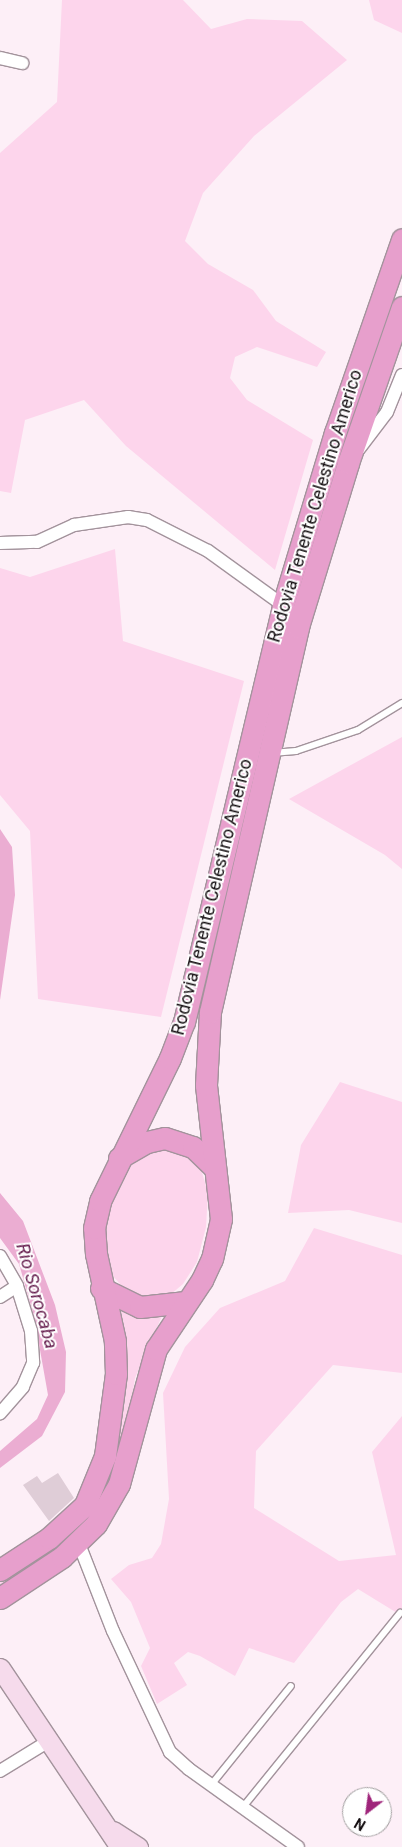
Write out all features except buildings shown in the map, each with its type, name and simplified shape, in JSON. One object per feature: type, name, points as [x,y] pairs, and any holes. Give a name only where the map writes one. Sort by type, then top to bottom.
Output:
[{"type":"highway","name":"Rodovia Tenente Celestino Americo","points":[[0,1570],[72,1519],[94,1488],[105,1456],[116,1374],[114,1341],[101,1288],[94,1228],[100,1201],[119,1158],[170,1058],[184,1022],[283,605],[335,433],[402,239]]},
{"type":"highway","name":"Rodovia Tenente Celestino Americo","points":[[0,1598],[79,1544],[96,1524],[119,1484],[156,1349],[202,1280],[218,1239],[221,1219],[206,1085],[210,1012],[298,627],[348,462],[402,307]]},
{"type":"highway","points":[[119,1158],[147,1142],[165,1138],[193,1147],[214,1168]]},
{"type":"highway","points":[[101,1288],[140,1307],[186,1302]]},
{"type":"main road","points":[[0,1668],[103,1825],[120,1847]]},
{"type":"main road","points":[[103,1825],[138,1847]]},
{"type":"street","points":[[0,58],[22,63]]},
{"type":"street","points":[[348,462],[387,412],[402,375]]},
{"type":"street","points":[[0,544],[37,542],[74,525],[128,517],[147,520],[208,551],[283,605]]},
{"type":"street","points":[[0,1256],[17,1286],[31,1331],[33,1363],[23,1387],[0,1413]]},
{"type":"street","points":[[0,1297],[17,1286]]},
{"type":"street","points":[[79,1544],[113,1632],[170,1752],[211,1785],[298,1847]]},
{"type":"street","points":[[0,1771],[49,1742]]},
{"type":"lane","points":[[268,753],[296,751],[358,730],[402,703]]},
{"type":"lane","points":[[243,1807],[400,1613]]},
{"type":"lane","points":[[211,1785],[291,1686]]},
{"type":"shaded area","points":[[62,0],[183,0],[211,29],[247,19],[302,21],[347,60],[254,136],[203,193],[185,241],[208,264],[253,290],[276,321],[326,352],[317,367],[257,347],[235,357],[230,378],[247,400],[313,440],[275,570],[126,446],[84,400],[25,420],[11,493],[0,491],[0,153],[57,102]]},
{"type":"shaded area","points":[[369,0],[402,0],[402,33],[374,20]]},
{"type":"shaded area","points":[[115,549],[123,641],[244,681],[161,1017],[38,999],[30,831],[0,795],[0,568],[30,577]]},
{"type":"shaded area","points":[[402,737],[402,869],[385,855],[289,799]]},
{"type":"shaded area","points":[[340,1082],[402,1102],[402,1223],[349,1210],[288,1213],[301,1145]]},
{"type":"shaded area","points":[[174,1146],[199,1162],[208,1193],[206,1227],[197,1262],[183,1284],[170,1295],[143,1298],[125,1290],[113,1276],[106,1247],[106,1210],[114,1188],[136,1153]]},
{"type":"shaded area","points":[[314,1228],[402,1255],[402,1373],[333,1365],[256,1451],[254,1508],[339,1561],[396,1555],[372,1452],[402,1416],[402,1616],[358,1589],[341,1602],[294,1663],[249,1648],[235,1676],[200,1656],[188,1652],[174,1663],[187,1685],[157,1704],[141,1666],[150,1648],[131,1602],[111,1579],[129,1565],[152,1558],[161,1544],[169,1499],[163,1393],[185,1347],[220,1308],[285,1281]]},
{"type":"shaded area","points":[[115,1303],[137,1315],[162,1316],[135,1378],[123,1457],[89,1526],[0,1591],[0,1577],[65,1535],[124,1392],[127,1353],[124,1327]]},
{"type":"water","points":[[0,829],[12,847],[15,895],[0,1000]]},
{"type":"water","name":"Rio Sorocaba","points":[[0,1193],[23,1221],[55,1305],[66,1352],[65,1392],[42,1436],[0,1468],[0,1451],[37,1419],[48,1395],[34,1316],[19,1264],[0,1238]]}]
